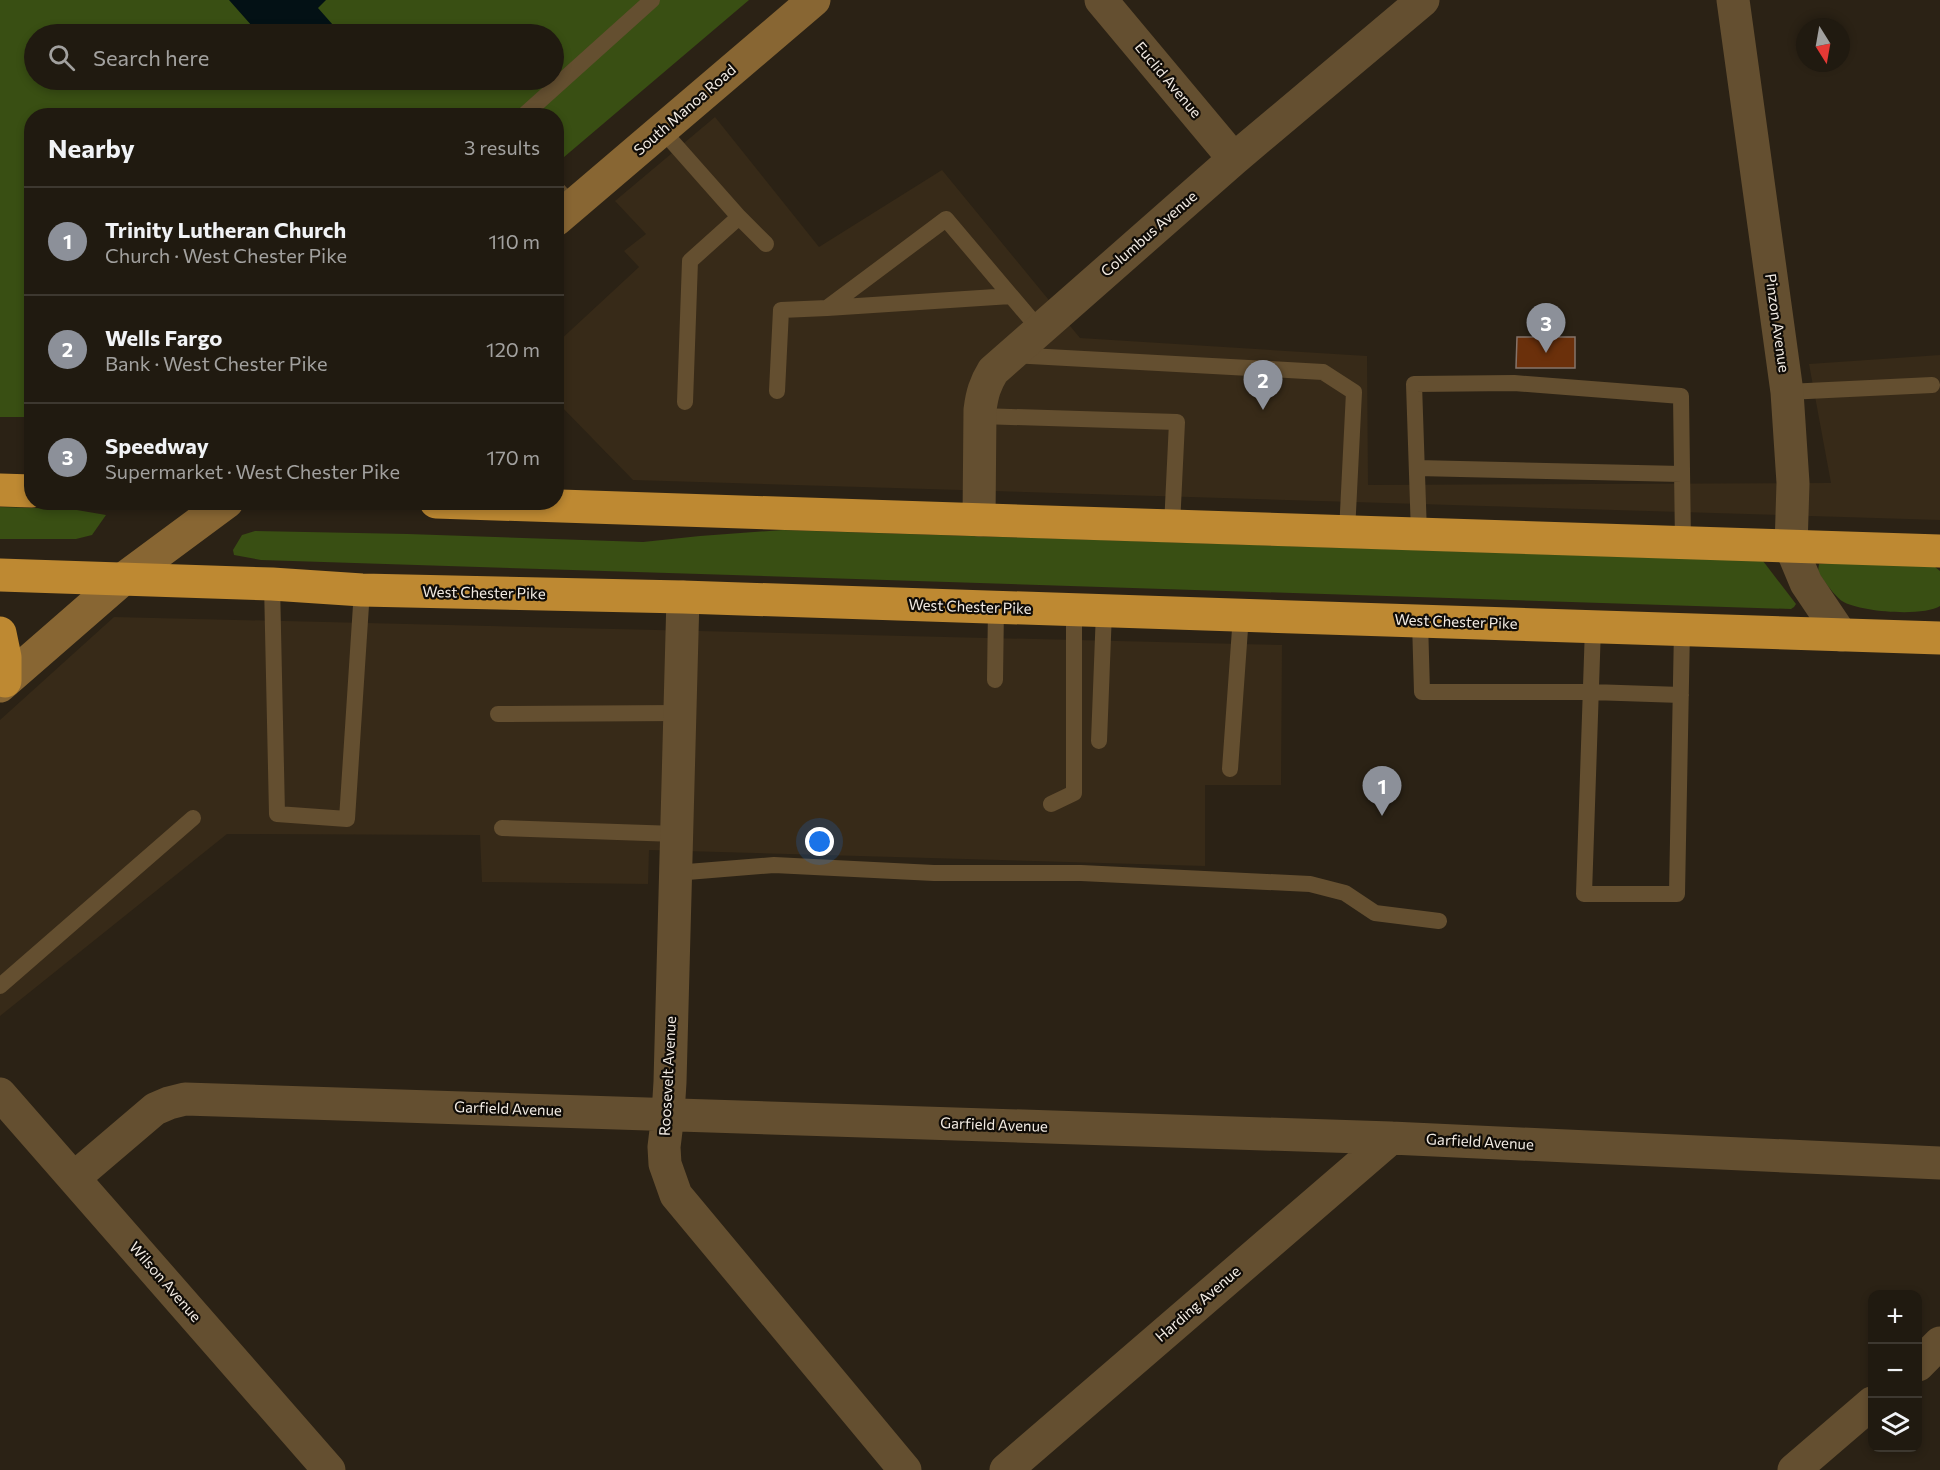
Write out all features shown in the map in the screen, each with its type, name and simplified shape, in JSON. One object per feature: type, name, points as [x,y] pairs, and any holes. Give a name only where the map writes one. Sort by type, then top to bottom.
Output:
[{"type":"highway","points":[[0,490],[24,491]]},
{"type":"highway","points":[[564,507],[1940,551]]},
{"type":"highway","name":"West Chester Pike","points":[[0,575],[272,584],[362,590],[683,597],[1940,638]]},
{"type":"highway","points":[[0,633],[5,657],[3,684]]},
{"type":"street","name":"South Manoa Road","points":[[564,204],[662,130],[814,0]]},
{"type":"street","name":"Euclid Avenue","points":[[1101,0],[1234,159]]},
{"type":"street","name":"Columbus Avenue","points":[[979,520],[980,416],[982,395],[993,371],[1234,159],[1423,0]]},
{"type":"street","name":"Pinzon Avenue","points":[[1733,0],[1787,392],[1793,483],[1791,547],[1806,583],[1841,635]]},
{"type":"street","points":[[3,684],[123,579],[216,510]]},
{"type":"street","name":"Roosevelt Avenue","points":[[683,597],[665,1164],[676,1195],[905,1470]]},
{"type":"street","name":"Wilson Avenue","points":[[0,1094],[329,1470]]},
{"type":"street","name":"Garfield Avenue","points":[[74,1178],[155,1109],[185,1099],[1391,1138],[1940,1163]]},
{"type":"street","name":"Harding Avenue","points":[[1006,1470],[1391,1138]]},
{"type":"street","points":[[1794,1470],[1868,1406]]},
{"type":"lane","points":[[564,79],[652,0]]},
{"type":"lane","points":[[532,108],[552,90]]},
{"type":"lane","points":[[662,130],[766,244]]},
{"type":"lane","points":[[685,402],[690,261],[739,217]]},
{"type":"lane","points":[[827,308],[946,219],[1040,330]]},
{"type":"lane","points":[[777,391],[781,310],[1011,296]]},
{"type":"lane","points":[[1011,355],[1323,372],[1354,392],[1347,532]]},
{"type":"lane","points":[[1419,534],[1414,384],[1514,383],[1681,396],[1683,543]]},
{"type":"lane","points":[[1787,392],[1932,385]]},
{"type":"lane","points":[[980,416],[1177,422],[1172,526]]},
{"type":"lane","points":[[1417,468],[1682,474]]},
{"type":"lane","points":[[272,584],[277,814],[347,819],[362,590]]},
{"type":"lane","points":[[995,680],[996,608]]},
{"type":"lane","points":[[1089,611],[1099,741]]},
{"type":"lane","points":[[1051,804],[1074,793],[1089,611]]},
{"type":"lane","points":[[1230,769],[1241,615]]},
{"type":"lane","points":[[1419,621],[1422,692],[1591,692],[1681,695]]},
{"type":"lane","points":[[1593,627],[1584,894],[1677,894],[1682,629]]},
{"type":"lane","points":[[498,714],[680,713]]},
{"type":"lane","points":[[0,986],[194,818]]},
{"type":"lane","points":[[502,828],[676,834]]},
{"type":"lane","points":[[675,873],[774,865],[934,873],[1081,873],[1310,884],[1345,893],[1375,913],[1439,921]]},
{"type":"shaded area","points":[[229,0],[326,0],[318,8],[332,24],[250,24]]},
{"type":"shaded area","points":[[715,117],[819,247],[942,170],[1080,338],[1367,356],[1368,485],[1831,483],[1809,364],[1940,355],[1940,520],[633,480],[564,409],[564,337],[639,267],[624,251],[646,234],[615,201]]},
{"type":"shaded area","points":[[114,617],[1282,645],[1281,785],[1205,785],[1205,866],[649,850],[648,884],[482,882],[480,835],[227,834],[0,1016],[0,720]]},
{"type":"green space","points":[[0,0],[749,0],[564,157],[564,108],[24,108],[24,417],[0,417]]},
{"type":"green space","points":[[0,507],[24,508],[24,510],[77,510],[106,515],[92,535],[76,539],[0,539]]},
{"type":"green space","points":[[783,530],[1763,561],[1796,604],[1791,609],[261,560],[234,555],[233,550],[242,535],[255,531],[643,542]]},
{"type":"green space","points":[[1929,562],[1940,571],[1940,606],[1920,611],[1891,612],[1850,605],[1836,595],[1818,571],[1819,564]]},
{"type":"building","points":[[1517,337],[1575,337],[1575,368],[1516,368]]},
{"type":"place","name":"Speedway","points":[[1546,353]]},
{"type":"place","name":"Wells Fargo","points":[[1263,410]]},
{"type":"place","name":"Trinity Lutheran Church","points":[[1382,816]]}]
